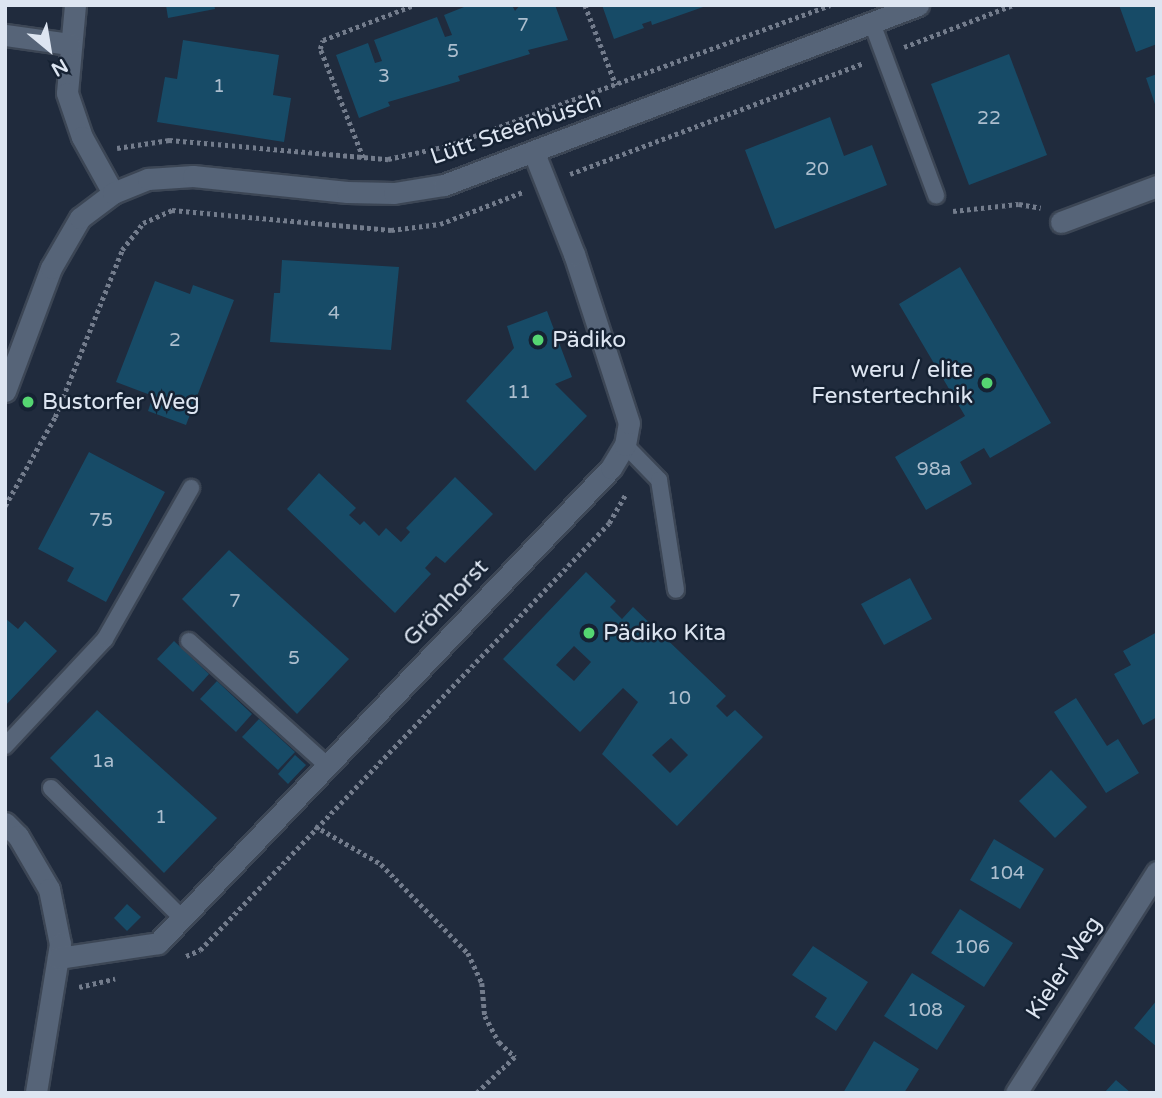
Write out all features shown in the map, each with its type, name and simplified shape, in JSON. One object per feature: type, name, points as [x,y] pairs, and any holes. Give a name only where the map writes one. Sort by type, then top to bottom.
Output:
[{"type":"street","points":[[5,391],[51,268],[80,218],[113,193],[95,160],[66,93],[75,5]]},
{"type":"street","name":"Lütt Steenbusch","points":[[113,193],[148,179],[193,176],[394,193],[444,185],[918,5]]},
{"type":"street","points":[[5,35],[69,44]]},
{"type":"street","points":[[534,153],[574,254],[629,423],[625,445]]},
{"type":"street","points":[[1061,222],[1157,187]]},
{"type":"street","name":"Grönhorst","points":[[58,958],[158,943],[611,468],[625,445]]},
{"type":"street","points":[[5,823],[18,836],[49,889],[60,944],[36,1093]]},
{"type":"street","name":"Kieler Weg","points":[[1016,1093],[1157,872]]},
{"type":"lane","points":[[872,23],[936,195]]},
{"type":"lane","points":[[625,445],[659,480],[676,590]]},
{"type":"lane","points":[[5,746],[104,639],[191,488]]},
{"type":"lane","points":[[188,641],[328,766]]},
{"type":"lane","points":[[51,788],[182,918]]},
{"type":"path","points":[[363,158],[320,49],[323,40],[414,5]]},
{"type":"path","points":[[586,5],[616,85]]},
{"type":"path","points":[[95,160],[121,146],[169,141],[388,159],[447,146],[830,5]]},
{"type":"path","points":[[936,195],[941,205],[954,211],[1019,204],[1043,208],[1061,222]]},
{"type":"path","points":[[291,804],[315,826],[381,864],[468,953],[482,983],[485,1016],[499,1042],[515,1057],[477,1093]]},
{"type":"building","points":[[166,5],[214,5],[215,9],[168,18]]},
{"type":"building","points":[[469,5],[512,5],[515,11],[520,5],[555,5],[568,40],[528,50],[530,54],[458,76],[460,81],[388,102],[390,106],[359,118],[336,55],[368,43],[375,63],[382,61],[374,40],[437,17],[445,37],[452,35],[444,15]]},
{"type":"building","points":[[602,5],[706,6],[652,25],[651,21],[642,24],[644,28],[614,39]]},
{"type":"building","points":[[1119,5],[1157,5],[1157,44],[1136,52]]},
{"type":"building","points":[[183,40],[279,55],[273,95],[291,98],[284,142],[157,122],[165,77],[177,79]]},
{"type":"building","points":[[1009,54],[1047,155],[969,185],[931,84]]},
{"type":"building","points":[[1157,74],[1157,107],[1156,107],[1146,78]]},
{"type":"building","points":[[830,117],[844,156],[872,145],[887,185],[775,229],[745,150]]},
{"type":"building","points":[[282,260],[399,267],[391,350],[270,342],[274,293],[280,293]]},
{"type":"building","points":[[960,267],[1051,423],[990,458],[984,448],[960,462],[972,484],[926,510],[895,457],[965,416],[899,304]]},
{"type":"building","points":[[155,281],[190,294],[193,285],[234,300],[186,425],[148,411],[153,396],[116,382]]},
{"type":"building","points":[[547,311],[572,377],[555,384],[587,416],[535,471],[466,401],[514,348],[507,326]]},
{"type":"building","points":[[89,452],[165,492],[106,602],[67,581],[74,568],[38,549]]},
{"type":"building","points":[[319,473],[356,508],[349,515],[360,525],[364,521],[379,536],[386,528],[401,542],[410,532],[406,528],[455,477],[493,514],[445,563],[436,556],[425,568],[431,574],[395,613],[287,509]]},
{"type":"building","points":[[229,550],[349,659],[297,714],[182,599]]},
{"type":"building","points":[[586,572],[616,601],[610,607],[622,619],[633,607],[726,696],[716,706],[727,717],[735,710],[763,737],[677,826],[602,754],[638,702],[623,688],[580,732],[503,659]],"holes":[[[574,646],[591,662],[574,681],[556,665]],[[671,738],[688,755],[670,773],[652,755]]]},
{"type":"building","points":[[910,578],[932,619],[884,645],[861,604]]},
{"type":"building","points":[[5,618],[18,629],[25,621],[57,651],[5,706]]},
{"type":"building","points":[[1157,632],[1157,717],[1143,725],[1114,674],[1131,665],[1123,651]]},
{"type":"building","points":[[174,641],[209,674],[193,692],[157,659]]},
{"type":"building","points":[[217,681],[252,714],[236,732],[200,699]]},
{"type":"building","points":[[1076,698],[1107,746],[1118,739],[1139,773],[1106,793],[1054,712]]},
{"type":"building","points":[[97,710],[217,818],[164,873],[50,758]]},
{"type":"building","points":[[259,719],[295,752],[278,770],[242,737]]},
{"type":"building","points":[[295,755],[306,765],[288,784],[278,774]]},
{"type":"building","points":[[1051,770],[1087,807],[1055,838],[1019,801]]},
{"type":"building","points":[[994,839],[1044,869],[1020,909],[970,880]]},
{"type":"building","points":[[127,904],[141,917],[127,931],[114,918]]},
{"type":"building","points":[[960,909],[1013,943],[984,987],[931,953]]},
{"type":"building","points":[[813,946],[868,982],[836,1031],[815,1017],[827,998],[792,975]]},
{"type":"building","points":[[912,973],[965,1006],[937,1050],[884,1016]]},
{"type":"building","points":[[1157,1000],[1157,1047],[1134,1028]]},
{"type":"building","points":[[874,1041],[919,1069],[904,1093],[843,1093]]},
{"type":"building","points":[[1116,1080],[1131,1093],[1104,1093]]},
{"type":"place","name":"Pädiko","points":[[538,340]]},
{"type":"place","name":"weru / elite Fenstertechnik","points":[[987,383]]},
{"type":"place","name":"Bustorfer Weg","points":[[28,402]]},
{"type":"place","name":"Pädiko Kita","points":[[589,633]]}]
